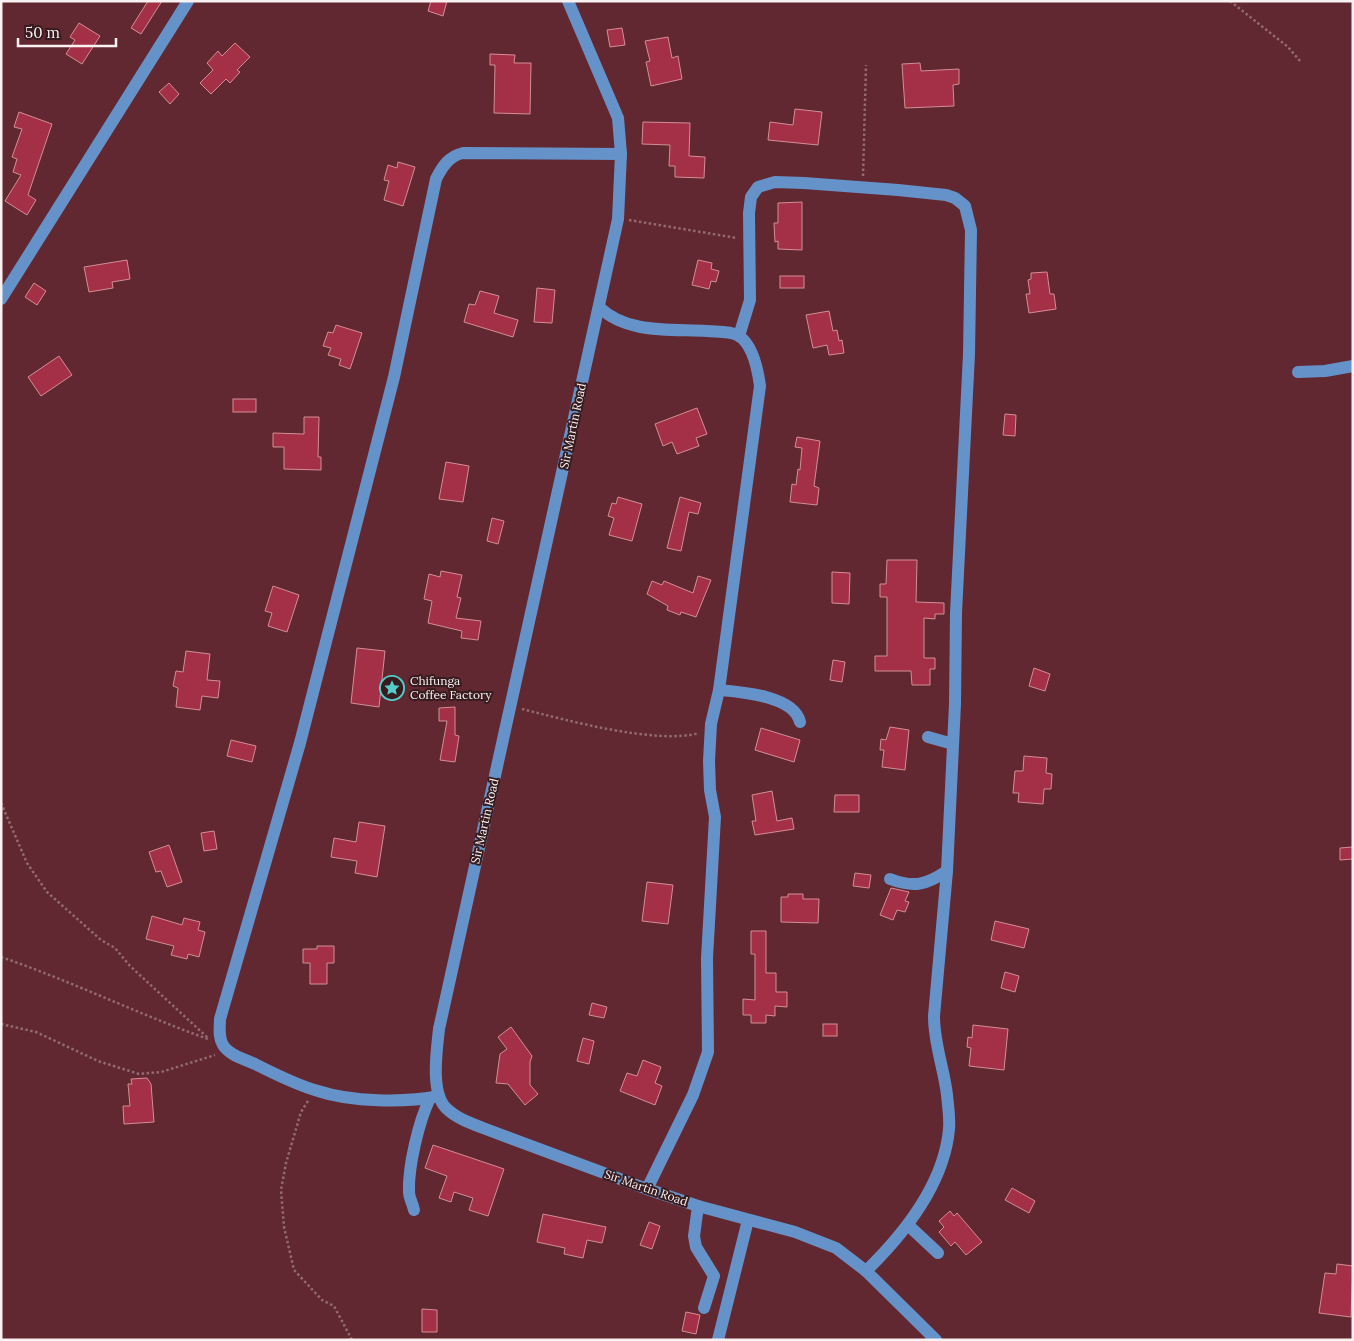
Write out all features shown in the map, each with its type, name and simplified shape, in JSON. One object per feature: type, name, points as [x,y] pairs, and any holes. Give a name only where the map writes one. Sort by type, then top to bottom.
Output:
[{"type":"street","points":[[1,299],[188,1]]},
{"type":"street","name":"Sir Martin Road","points":[[568,1],[618,118],[621,154],[618,219],[439,1029],[435,1097],[464,1121],[647,1190],[815,1238],[836,1248],[866,1271],[936,1340]]},
{"type":"street","points":[[414,1210],[409,1194],[409,1184],[418,1136],[435,1097],[400,1100],[364,1098],[319,1092],[274,1074],[229,1052],[220,1038],[220,1018],[300,743],[394,377],[436,180],[444,165],[458,154],[463,153],[621,154]]},
{"type":"street","points":[[739,336],[750,300],[751,240],[749,206],[751,197],[758,187],[775,182],[936,194],[955,198],[965,206],[970,224],[969,354],[956,613],[953,744],[947,871],[934,1016],[934,1039],[946,1092],[949,1129],[942,1159],[931,1187],[908,1225],[866,1271]]},
{"type":"street","points":[[598,307],[614,320],[624,324],[652,328],[723,332],[739,336],[748,347],[756,365],[760,386],[719,690],[712,724],[709,779],[715,817],[707,949],[708,1052],[693,1096],[647,1190]]},
{"type":"street","points":[[1298,372],[1325,371],[1353,366]]},
{"type":"street","points":[[719,690],[751,693],[788,705],[798,714],[800,722]]},
{"type":"street","points":[[928,737],[953,744]]},
{"type":"street","points":[[890,879],[908,886],[932,881],[947,871]]},
{"type":"street","points":[[698,1206],[694,1236],[696,1247],[714,1276],[704,1308]]},
{"type":"street","points":[[718,1340],[748,1220]]},
{"type":"street","points":[[908,1225],[938,1253]]},
{"type":"path","points":[[1230,1],[1288,47],[1300,61]]},
{"type":"path","points":[[863,188],[866,65]]},
{"type":"path","points":[[618,219],[751,240]]},
{"type":"path","points":[[511,707],[562,719],[674,737],[699,733],[712,724]]},
{"type":"path","points":[[1,803],[27,863],[47,892],[100,940],[115,948],[130,966],[210,1040],[153,1019],[31,967],[1,957]]},
{"type":"path","points":[[1,1024],[36,1032],[98,1061],[139,1074],[161,1072],[229,1052]]},
{"type":"path","points":[[319,1092],[310,1099],[302,1112],[286,1163],[280,1190],[284,1227],[294,1270],[322,1300],[334,1306],[352,1340]]},
{"type":"building","points":[[148,1],[162,1],[141,34],[131,28]]},
{"type":"building","points":[[431,1],[447,1],[443,16],[428,11]]},
{"type":"building","points":[[79,23],[100,36],[82,64],[66,54],[75,40],[70,37]]},
{"type":"building","points":[[622,28],[625,45],[610,47],[607,30]]},
{"type":"building","points":[[668,37],[672,58],[678,56],[682,79],[651,86],[646,62],[650,61],[645,41]]},
{"type":"building","points":[[235,43],[250,57],[237,70],[240,72],[230,83],[226,79],[211,94],[200,83],[213,70],[207,63],[218,51],[222,56]]},
{"type":"building","points":[[490,54],[515,55],[514,63],[531,63],[530,114],[494,113],[495,65],[490,65]]},
{"type":"building","points":[[920,63],[921,71],[959,69],[959,84],[953,85],[954,106],[905,108],[902,64]]},
{"type":"building","points":[[169,83],[179,94],[170,104],[159,92]]},
{"type":"building","points":[[795,109],[822,112],[818,145],[768,140],[770,122],[793,125]]},
{"type":"building","points":[[19,112],[52,124],[28,195],[36,200],[27,215],[5,201],[21,175],[13,172],[17,159],[12,157],[22,129],[14,127]]},
{"type":"building","points":[[643,122],[690,123],[689,156],[705,157],[704,178],[675,177],[675,166],[669,166],[670,145],[642,144]]},
{"type":"building","points":[[398,162],[415,167],[403,206],[384,200],[389,181],[384,180],[388,165],[397,168]]},
{"type":"building","points":[[802,202],[802,250],[778,249],[778,241],[775,242],[774,223],[778,223],[778,203]]},
{"type":"building","points":[[127,260],[130,279],[112,282],[113,288],[89,292],[84,267]]},
{"type":"building","points":[[698,260],[712,263],[711,269],[719,271],[716,282],[711,281],[709,289],[692,285]]},
{"type":"building","points":[[1047,272],[1050,294],[1054,294],[1056,309],[1029,313],[1026,294],[1030,294],[1028,280],[1031,279],[1031,273]]},
{"type":"building","points":[[780,276],[804,276],[804,288],[780,288]]},
{"type":"building","points":[[34,283],[46,291],[37,305],[25,297]]},
{"type":"building","points":[[537,288],[555,290],[552,323],[534,322]]},
{"type":"building","points":[[480,291],[499,296],[494,313],[518,320],[513,337],[464,322],[469,304],[475,305]]},
{"type":"building","points":[[829,311],[833,331],[837,330],[839,341],[842,340],[844,353],[829,355],[827,345],[813,348],[806,315]]},
{"type":"building","points":[[336,325],[362,333],[350,369],[339,365],[341,359],[328,355],[331,348],[323,346],[328,332],[333,333]]},
{"type":"building","points":[[59,356],[72,375],[41,396],[28,377]]},
{"type":"building","points":[[233,399],[256,399],[256,412],[233,412]]},
{"type":"building","points":[[697,408],[707,434],[696,438],[699,446],[677,454],[672,442],[663,446],[655,424]]},
{"type":"building","points":[[1005,414],[1016,415],[1015,436],[1003,435]]},
{"type":"building","points":[[304,417],[319,417],[318,457],[321,457],[321,470],[284,469],[284,447],[273,447],[273,433],[304,434]]},
{"type":"building","points":[[797,437],[820,441],[814,486],[819,488],[817,505],[790,502],[792,484],[796,485],[798,469],[800,470],[802,448],[795,447]]},
{"type":"building","points":[[446,462],[469,466],[463,502],[439,499]]},
{"type":"building","points":[[618,497],[642,504],[632,541],[609,535],[614,518],[608,516],[612,503],[616,504]]},
{"type":"building","points":[[680,497],[701,503],[698,514],[689,512],[681,551],[667,548]]},
{"type":"building","points":[[492,518],[504,521],[498,544],[487,541]]},
{"type":"building","points":[[887,560],[917,560],[916,602],[944,603],[944,614],[935,614],[935,619],[924,618],[924,658],[935,658],[935,669],[930,669],[930,685],[912,685],[911,671],[875,671],[875,656],[887,656],[887,597],[880,597],[880,584],[886,584]]},
{"type":"building","points":[[441,571],[462,575],[457,597],[461,598],[456,618],[481,621],[478,640],[461,638],[462,631],[428,623],[432,601],[424,599],[429,574],[440,577]]},
{"type":"building","points":[[832,572],[850,573],[849,604],[832,603]]},
{"type":"building","points":[[698,576],[711,580],[696,617],[681,612],[680,615],[667,610],[668,606],[647,594],[652,581],[662,585],[664,581],[693,593]]},
{"type":"building","points":[[273,586],[299,595],[287,632],[268,626],[272,613],[265,611]]},
{"type":"building","points":[[357,648],[385,651],[379,707],[351,703]]},
{"type":"building","points":[[186,651],[210,654],[207,680],[220,681],[218,698],[202,696],[200,710],[176,707],[178,688],[173,686],[176,671],[183,672]]},
{"type":"building","points":[[833,660],[845,662],[842,682],[830,680]]},
{"type":"building","points":[[1034,668],[1050,674],[1045,691],[1029,686]]},
{"type":"building","points":[[455,707],[455,735],[459,736],[455,762],[440,760],[447,721],[439,721],[439,708]]},
{"type":"building","points":[[890,727],[909,730],[905,770],[882,767],[884,750],[880,750],[881,739],[886,740]]},
{"type":"building","points":[[761,728],[800,740],[794,762],[755,750]]},
{"type":"building","points":[[231,740],[256,746],[252,762],[227,756]]},
{"type":"building","points":[[1024,756],[1047,758],[1046,773],[1052,774],[1051,789],[1044,789],[1043,804],[1018,802],[1019,793],[1013,793],[1015,771],[1023,771]]},
{"type":"building","points":[[772,791],[777,821],[792,818],[794,829],[755,835],[752,821],[756,821],[752,795]]},
{"type":"building","points":[[835,795],[859,795],[859,812],[834,812]]},
{"type":"building","points":[[359,822],[385,826],[377,877],[355,873],[357,861],[331,857],[334,838],[356,842]]},
{"type":"building","points":[[214,831],[217,849],[204,851],[201,833]]},
{"type":"building","points":[[169,845],[182,882],[167,887],[161,871],[156,872],[149,852]]},
{"type":"building","points":[[1353,847],[1353,859],[1340,860],[1340,848]]},
{"type":"building","points":[[855,873],[871,875],[869,888],[853,886]]},
{"type":"building","points":[[647,882],[673,885],[668,924],[642,921]]},
{"type":"building","points":[[891,888],[909,892],[905,901],[909,902],[905,912],[897,910],[893,920],[880,915]]},
{"type":"building","points":[[788,894],[803,894],[803,899],[819,899],[818,923],[781,922],[781,897],[788,897]]},
{"type":"building","points":[[152,916],[182,925],[184,918],[200,922],[198,930],[205,932],[199,957],[188,954],[187,959],[171,955],[174,946],[146,939]]},
{"type":"building","points":[[995,921],[1029,929],[1024,948],[991,940]]},
{"type":"building","points":[[751,931],[766,931],[766,973],[776,973],[776,992],[787,992],[787,1007],[775,1006],[775,1016],[766,1015],[766,1023],[751,1023],[751,1015],[743,1015],[743,999],[755,1000],[755,954],[751,954]]},
{"type":"building","points":[[317,946],[334,946],[334,963],[327,963],[327,984],[310,984],[310,963],[303,963],[303,949],[317,949]]},
{"type":"building","points":[[1005,972],[1019,976],[1015,992],[1001,988]]},
{"type":"building","points":[[592,1003],[607,1007],[604,1018],[589,1015]]},
{"type":"building","points":[[823,1024],[837,1024],[837,1036],[823,1036]]},
{"type":"building","points":[[973,1025],[1008,1029],[1004,1070],[969,1066],[971,1048],[967,1047],[968,1037],[972,1038]]},
{"type":"building","points":[[511,1027],[532,1056],[530,1062],[530,1085],[538,1094],[525,1105],[508,1084],[496,1083],[500,1054],[507,1049],[498,1037]]},
{"type":"building","points":[[583,1038],[594,1041],[589,1064],[577,1061]]},
{"type":"building","points":[[643,1060],[661,1067],[655,1083],[662,1086],[655,1105],[620,1091],[627,1073],[637,1076]]},
{"type":"building","points":[[147,1078],[151,1084],[154,1122],[124,1124],[123,1106],[130,1106],[128,1084],[132,1084],[131,1079]]},
{"type":"building","points":[[433,1145],[504,1169],[488,1216],[469,1210],[473,1198],[454,1192],[451,1202],[439,1198],[447,1176],[425,1168]]},
{"type":"building","points":[[1012,1188],[1035,1201],[1029,1213],[1005,1200]]},
{"type":"building","points":[[950,1211],[954,1216],[957,1213],[982,1242],[966,1255],[955,1242],[951,1246],[939,1232],[944,1227],[939,1221]]},
{"type":"building","points":[[543,1214],[606,1227],[602,1243],[587,1240],[583,1258],[564,1254],[565,1248],[537,1242]]},
{"type":"building","points":[[649,1222],[660,1226],[652,1249],[640,1245]]},
{"type":"building","points":[[1337,1264],[1353,1266],[1351,1317],[1319,1313],[1325,1273],[1336,1274]]},
{"type":"building","points":[[422,1309],[437,1310],[437,1332],[422,1332]]},
{"type":"building","points":[[686,1312],[700,1315],[696,1334],[682,1331]]},
{"type":"place","name":"Chifunga Coffee Factory","points":[[392,688]]}]
